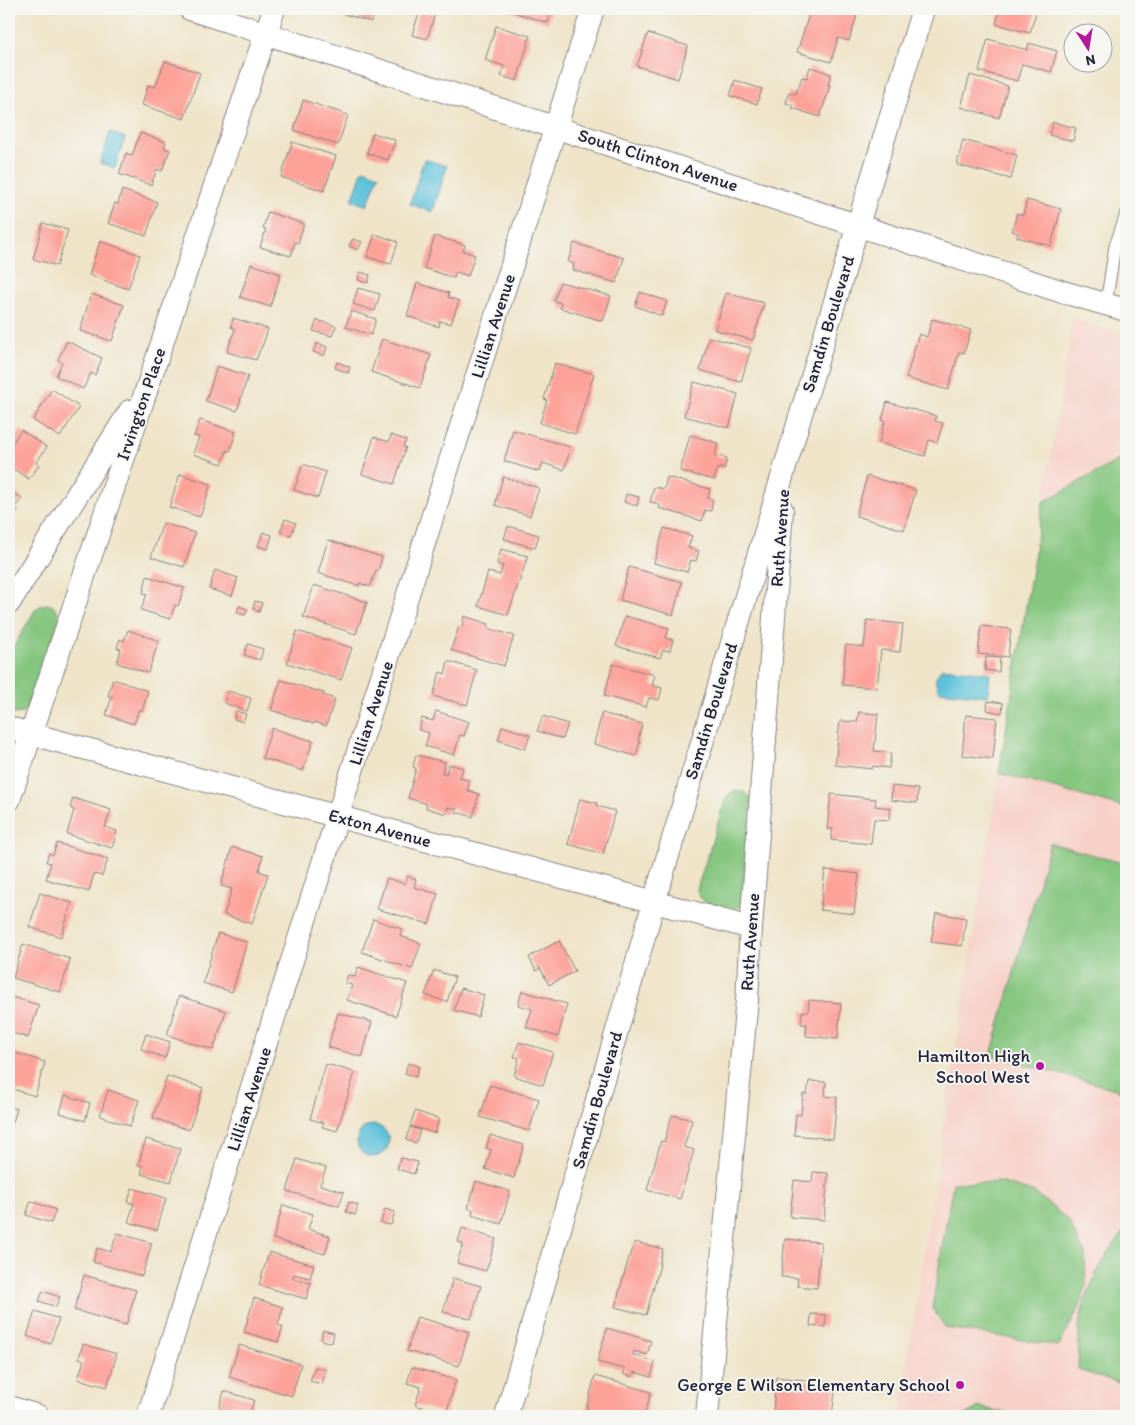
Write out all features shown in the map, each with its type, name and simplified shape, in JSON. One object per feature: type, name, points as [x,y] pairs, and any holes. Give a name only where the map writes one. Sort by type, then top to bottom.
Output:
[{"type":"street","name":"South Clinton Avenue","points":[[190,9],[1063,292],[1116,307]]},
{"type":"street","name":"Irvington Place","points":[[9,800],[274,9]]},
{"type":"street","name":"Lillian Avenue","points":[[148,1416],[593,9]]},
{"type":"street","name":"Samdin Boulevard","points":[[506,1416],[654,902],[923,9]]},
{"type":"street","points":[[9,603],[149,381]]},
{"type":"street","name":"Ruth Avenue","points":[[707,1416],[746,1000],[785,466]]},
{"type":"street","name":"Exton Avenue","points":[[9,728],[751,928]]},
{"type":"street","points":[[9,1407],[38,1416]]},
{"type":"lane","points":[[1116,307],[1115,246],[1126,214]]},
{"type":"shaded area","name":"Hamilton High School West","points":[[1073,319],[1126,335],[1126,1416],[900,1416],[907,1360],[999,773]]},
{"type":"green space","points":[[1126,456],[1126,808],[999,773],[1043,502]]},
{"type":"green space","points":[[47,604],[56,609],[59,620],[27,708],[22,713],[15,714],[9,712],[9,655],[35,610]]},
{"type":"green space","points":[[734,791],[744,792],[751,798],[742,904],[734,910],[717,907],[705,902],[700,898],[697,889],[725,800]]},
{"type":"green space","points":[[1050,843],[1126,864],[1126,1092],[991,1055]]},
{"type":"green space","points":[[1000,1182],[1035,1193],[1068,1220],[1085,1254],[1086,1286],[1080,1306],[1059,1346],[946,1328],[932,1308],[953,1183]]},
{"type":"green space","points":[[1126,1230],[1126,1385],[1078,1370],[1079,1327],[1085,1302],[1103,1262]]},
{"type":"green space","points":[[979,1407],[1018,1416],[963,1416]]},
{"type":"water","points":[[110,132],[125,138],[115,168],[100,163]]},
{"type":"water","points":[[424,159],[447,166],[433,212],[410,204]]},
{"type":"water","points":[[363,169],[379,175],[367,206],[352,200]]},
{"type":"water","points":[[942,668],[990,673],[988,696],[939,691],[936,680]]},
{"type":"water","points":[[373,1125],[379,1126],[384,1130],[388,1135],[388,1147],[384,1152],[379,1156],[373,1157],[367,1156],[362,1152],[358,1147],[357,1141],[358,1135],[362,1130],[367,1126]]},
{"type":"building","points":[[334,9],[375,9],[371,22],[334,11]]},
{"type":"building","points":[[504,9],[552,9],[548,23]]},
{"type":"building","points":[[811,9],[859,9],[849,41],[838,38],[831,62],[797,52]]},
{"type":"building","points":[[1000,9],[1037,9],[1030,33],[996,24]]},
{"type":"building","points":[[420,10],[435,14],[427,39],[412,35]]},
{"type":"building","points":[[496,26],[530,36],[517,81],[501,76],[504,66],[485,60]]},
{"type":"building","points":[[648,33],[688,46],[678,79],[637,66]]},
{"type":"building","points":[[988,39],[1027,50],[1029,43],[1057,51],[1051,72],[1022,64],[1017,81],[979,71]]},
{"type":"building","points":[[165,61],[200,73],[184,119],[142,105],[148,85],[155,87]]},
{"type":"building","points":[[810,67],[831,74],[828,85],[830,85],[820,117],[792,108],[793,105],[786,103],[789,92],[796,94],[802,77],[807,78]]},
{"type":"building","points":[[970,75],[1008,86],[999,118],[961,107]]},
{"type":"building","points":[[735,80],[762,89],[757,104],[730,96]]},
{"type":"building","points":[[303,100],[348,115],[338,145],[294,130]]},
{"type":"building","points":[[1053,122],[1076,128],[1073,141],[1049,135]]},
{"type":"building","points":[[140,133],[166,142],[164,148],[170,150],[162,171],[157,169],[151,185],[119,174],[126,153],[132,156]]},
{"type":"building","points":[[373,133],[395,140],[388,160],[367,153]]},
{"type":"building","points":[[963,140],[1017,155],[1011,179],[957,165]]},
{"type":"building","points":[[292,142],[336,156],[324,191],[281,177]]},
{"type":"building","points":[[122,190],[157,202],[146,236],[108,223],[115,203],[118,204]]},
{"type":"building","points":[[1027,200],[1061,209],[1051,246],[1017,237],[1018,233],[1012,231],[1017,213],[1023,215]]},
{"type":"building","points":[[268,212],[304,224],[298,243],[295,242],[291,256],[260,247],[266,229],[263,228]]},
{"type":"building","points":[[43,223],[68,230],[57,266],[33,259]]},
{"type":"building","points":[[375,234],[398,242],[391,264],[367,257]]},
{"type":"building","points":[[435,236],[465,245],[463,251],[475,255],[468,276],[456,272],[454,278],[424,268]]},
{"type":"building","points":[[353,239],[362,242],[358,250],[349,246]]},
{"type":"building","points":[[100,241],[140,255],[128,289],[89,275]]},
{"type":"building","points":[[574,243],[624,258],[616,283],[573,270],[574,264],[568,262]]},
{"type":"building","points":[[251,264],[281,274],[270,307],[240,297]]},
{"type":"building","points":[[360,272],[370,275],[368,283],[358,280]]},
{"type":"building","points":[[560,282],[611,296],[603,321],[560,308],[561,303],[554,301]]},
{"type":"building","points":[[417,283],[449,293],[448,297],[459,301],[451,324],[440,321],[439,327],[407,316]]},
{"type":"building","points":[[358,288],[380,294],[375,311],[353,304]]},
{"type":"building","points":[[640,292],[667,301],[662,316],[635,306]]},
{"type":"building","points":[[726,293],[764,303],[753,340],[715,330]]},
{"type":"building","points":[[91,294],[124,305],[112,341],[80,331]]},
{"type":"building","points":[[351,311],[376,319],[371,335],[346,327]]},
{"type":"building","points":[[233,318],[268,329],[256,360],[227,352],[235,329],[231,327]]},
{"type":"building","points":[[932,319],[971,330],[964,353],[959,352],[948,390],[906,378],[919,334],[927,337]]},
{"type":"building","points":[[317,320],[336,326],[332,336],[313,331]]},
{"type":"building","points":[[709,337],[751,348],[741,382],[700,370]]},
{"type":"building","points":[[382,339],[431,355],[420,388],[371,372]]},
{"type":"building","points":[[67,341],[102,358],[95,375],[91,373],[83,389],[56,376],[62,362],[58,360]]},
{"type":"building","points":[[317,343],[327,347],[324,356],[313,352]]},
{"type":"building","points":[[337,362],[350,367],[348,373],[335,368]]},
{"type":"building","points":[[555,363],[594,374],[575,434],[540,423],[547,400],[544,399]]},
{"type":"building","points":[[217,366],[248,376],[237,411],[206,401]]},
{"type":"building","points":[[694,382],[738,394],[729,428],[684,416]]},
{"type":"building","points":[[52,389],[79,407],[60,437],[33,420]]},
{"type":"building","points":[[887,402],[936,416],[935,421],[943,423],[937,443],[929,440],[925,456],[879,443],[885,421],[882,420]]},
{"type":"building","points":[[200,420],[236,432],[230,451],[227,450],[222,464],[193,454],[199,437],[194,436]]},
{"type":"building","points":[[21,430],[47,447],[36,463],[39,465],[29,479],[9,466],[9,444],[10,442],[12,444]]},
{"type":"building","points":[[513,430],[571,447],[564,470],[543,463],[540,472],[504,461]]},
{"type":"building","points":[[391,435],[406,440],[403,447],[406,447],[394,484],[362,474],[374,437],[389,442]]},
{"type":"building","points":[[690,435],[718,443],[715,455],[727,458],[724,469],[718,468],[714,480],[680,471]]},
{"type":"building","points":[[303,464],[326,472],[318,498],[294,490]]},
{"type":"building","points":[[180,474],[211,484],[200,517],[169,507]]},
{"type":"building","points":[[867,476],[916,490],[904,530],[856,516]]},
{"type":"building","points":[[503,477],[539,488],[530,516],[495,505]]},
{"type":"building","points":[[667,477],[710,489],[708,499],[713,500],[711,511],[705,510],[702,521],[659,508],[660,504],[650,502],[654,487],[664,489]]},
{"type":"building","points":[[9,490],[22,498],[14,509],[18,511],[12,519],[9,517]]},
{"type":"building","points":[[626,494],[639,497],[637,506],[624,502]]},
{"type":"building","points":[[285,519],[296,523],[291,535],[280,532]]},
{"type":"building","points":[[163,523],[195,533],[184,567],[151,557]]},
{"type":"building","points":[[508,526],[539,535],[535,548],[504,539]]},
{"type":"building","points":[[664,528],[692,536],[688,548],[699,551],[696,561],[691,560],[687,572],[654,563]]},
{"type":"building","points":[[263,532],[272,535],[268,549],[258,546]]},
{"type":"building","points":[[328,540],[382,557],[370,587],[359,583],[359,586],[318,573]]},
{"type":"building","points":[[501,549],[528,556],[508,615],[478,606],[488,572],[500,575],[503,566],[497,564]]},
{"type":"building","points":[[629,567],[682,582],[673,615],[620,600]]},
{"type":"building","points":[[215,570],[238,578],[232,596],[209,589]]},
{"type":"building","points":[[147,576],[184,588],[178,606],[175,605],[170,619],[141,610],[147,594],[143,593]]},
{"type":"building","points":[[314,585],[367,602],[356,634],[303,617]]},
{"type":"building","points":[[255,601],[262,603],[259,612],[253,609]]},
{"type":"building","points":[[239,606],[248,609],[245,615],[237,613]]},
{"type":"building","points":[[464,616],[489,624],[488,628],[514,636],[504,666],[451,650],[459,626],[462,627]]},
{"type":"building","points":[[625,616],[669,628],[666,638],[673,640],[670,651],[663,650],[660,658],[616,646]]},
{"type":"building","points":[[867,620],[903,624],[900,652],[881,650],[877,688],[842,685],[846,645],[864,647]]},
{"type":"building","points":[[981,626],[1011,629],[1008,657],[978,654]]},
{"type":"building","points":[[128,630],[159,641],[148,673],[117,663],[121,649],[117,648],[120,639],[124,641]]},
{"type":"building","points":[[297,631],[352,648],[341,680],[287,663]]},
{"type":"building","points":[[248,644],[263,649],[260,660],[244,655]]},
{"type":"building","points":[[986,657],[1000,658],[999,672],[985,670]]},
{"type":"building","points":[[448,661],[477,670],[467,705],[433,696],[440,672],[445,674]]},
{"type":"building","points":[[613,664],[655,675],[652,685],[662,688],[659,700],[649,698],[646,707],[604,696]]},
{"type":"building","points":[[113,679],[148,691],[142,711],[139,709],[134,724],[106,715],[112,697],[108,696]]},
{"type":"building","points":[[281,680],[324,693],[323,695],[335,699],[326,726],[271,710]]},
{"type":"building","points":[[228,691],[251,698],[247,711],[224,703]]},
{"type":"building","points":[[988,701],[1003,703],[1002,713],[987,710]]},
{"type":"building","points":[[236,711],[246,714],[243,722],[234,719]]},
{"type":"building","points":[[436,711],[469,722],[464,736],[460,735],[454,755],[425,746],[429,733],[419,730],[422,718],[433,721]]},
{"type":"building","points":[[859,712],[878,714],[874,751],[891,753],[889,768],[873,766],[872,769],[835,765],[840,721],[857,722]]},
{"type":"building","points":[[602,713],[642,724],[636,756],[594,744]]},
{"type":"building","points":[[966,715],[997,718],[993,759],[962,755]]},
{"type":"building","points":[[543,716],[568,724],[563,739],[537,731]]},
{"type":"building","points":[[502,726],[530,735],[525,749],[498,740]]},
{"type":"building","points":[[272,728],[313,741],[303,771],[262,758]]},
{"type":"building","points":[[416,755],[445,762],[442,773],[446,774],[449,764],[463,768],[460,778],[470,781],[467,790],[479,794],[473,817],[456,812],[457,809],[448,807],[446,814],[426,808],[427,804],[408,798],[416,768],[413,767]]},
{"type":"building","points":[[892,786],[918,789],[917,803],[891,800]]},
{"type":"building","points":[[831,794],[876,799],[875,806],[891,808],[889,820],[874,819],[871,844],[831,840],[833,829],[827,829]]},
{"type":"building","points":[[73,798],[111,810],[105,827],[117,831],[112,848],[67,834],[74,810],[70,808]]},
{"type":"building","points":[[580,799],[597,803],[597,806],[615,811],[603,854],[568,844]]},
{"type":"building","points":[[57,843],[108,859],[102,876],[94,874],[89,892],[46,879],[51,863],[46,862],[49,853],[53,855]]},
{"type":"building","points":[[232,847],[263,856],[259,871],[268,874],[252,924],[224,915],[232,889],[221,886]]},
{"type":"building","points":[[825,870],[859,874],[854,914],[820,910]]},
{"type":"building","points":[[407,876],[416,879],[414,887],[438,894],[429,924],[377,909],[387,878],[405,884]]},
{"type":"building","points":[[40,893],[72,903],[61,937],[29,927]]},
{"type":"building","points":[[936,913],[966,918],[962,946],[931,942]]},
{"type":"building","points":[[373,919],[402,929],[400,936],[421,943],[412,969],[362,952]]},
{"type":"building","points":[[218,933],[247,942],[232,992],[203,983]]},
{"type":"building","points":[[559,941],[575,971],[549,985],[540,968],[536,971],[529,957]]},
{"type":"building","points":[[23,944],[70,959],[60,992],[13,978]]},
{"type":"building","points":[[358,967],[407,983],[396,1016],[347,1000],[352,985],[345,983],[348,975],[355,977]]},
{"type":"building","points":[[434,970],[455,977],[447,1002],[425,995]]},
{"type":"building","points":[[461,988],[484,995],[478,1017],[454,1010]]},
{"type":"building","points":[[522,991],[567,1004],[558,1037],[526,1027],[532,1009],[518,1005]]},
{"type":"building","points":[[9,996],[39,1005],[28,1038],[9,1032]]},
{"type":"building","points":[[179,996],[226,1011],[213,1050],[167,1035]]},
{"type":"building","points":[[809,1000],[841,1003],[838,1039],[806,1036],[807,1024],[801,1024],[802,1011],[808,1012]]},
{"type":"building","points":[[338,1013],[372,1022],[362,1057],[328,1047]]},
{"type":"building","points":[[146,1034],[170,1042],[165,1058],[141,1049]]},
{"type":"building","points":[[519,1042],[553,1052],[543,1085],[514,1076],[519,1058],[514,1057]]},
{"type":"building","points":[[9,1051],[45,1062],[35,1096],[9,1088]]},
{"type":"building","points":[[408,1063],[419,1066],[416,1077],[405,1073]]},
{"type":"building","points":[[326,1064],[355,1072],[337,1131],[322,1127],[324,1123],[310,1119]]},
{"type":"building","points":[[167,1076],[203,1088],[189,1130],[153,1118]]},
{"type":"building","points":[[809,1081],[826,1082],[825,1096],[837,1097],[833,1139],[794,1135],[796,1114],[801,1115],[803,1094],[807,1094]]},
{"type":"building","points":[[490,1085],[539,1099],[529,1131],[480,1117]]},
{"type":"building","points":[[108,1090],[139,1100],[130,1126],[100,1116]]},
{"type":"building","points":[[65,1095],[90,1103],[85,1121],[60,1113]]},
{"type":"building","points":[[9,1107],[17,1109],[11,1128],[9,1127]]},
{"type":"building","points":[[415,1111],[439,1119],[435,1133],[410,1126]]},
{"type":"building","points":[[672,1115],[692,1120],[684,1147],[694,1150],[680,1199],[647,1190],[661,1141],[664,1142]]},
{"type":"building","points":[[410,1127],[420,1130],[416,1143],[406,1140]]},
{"type":"building","points":[[490,1135],[524,1145],[514,1178],[485,1169],[491,1150],[486,1148]]},
{"type":"building","points":[[146,1139],[180,1149],[171,1182],[141,1174],[143,1166],[138,1165]]},
{"type":"building","points":[[401,1158],[418,1162],[414,1174],[397,1169]]},
{"type":"building","points":[[297,1159],[326,1168],[320,1185],[344,1192],[339,1206],[287,1191]]},
{"type":"building","points":[[813,1172],[828,1173],[824,1220],[790,1217],[794,1180],[812,1182]]},
{"type":"building","points":[[476,1181],[510,1191],[501,1224],[472,1215],[473,1210],[468,1208]]},
{"type":"building","points":[[132,1188],[166,1198],[157,1230],[128,1222],[134,1204],[128,1202]]},
{"type":"building","points":[[31,1201],[56,1210],[51,1223],[26,1215]]},
{"type":"building","points":[[349,1202],[358,1205],[355,1215],[346,1212]]},
{"type":"building","points":[[283,1205],[313,1214],[308,1229],[330,1236],[325,1254],[273,1239]]},
{"type":"building","points":[[385,1209],[395,1212],[391,1225],[381,1223]]},
{"type":"building","points":[[462,1228],[496,1239],[486,1271],[457,1263],[463,1244],[458,1242]]},
{"type":"building","points":[[117,1233],[152,1243],[142,1276],[93,1262],[97,1248],[111,1252]]},
{"type":"building","points":[[785,1239],[821,1242],[817,1288],[797,1286],[798,1278],[781,1277]]},
{"type":"building","points":[[635,1242],[663,1249],[646,1315],[615,1307]]},
{"type":"building","points":[[269,1252],[314,1265],[310,1278],[294,1274],[293,1278],[311,1283],[306,1299],[259,1285]]},
{"type":"building","points":[[84,1275],[136,1290],[126,1325],[74,1310]]},
{"type":"building","points":[[453,1278],[481,1286],[471,1319],[443,1312]]},
{"type":"building","points":[[43,1291],[60,1297],[56,1307],[39,1301]]},
{"type":"building","points":[[254,1298],[283,1307],[278,1325],[283,1327],[278,1342],[244,1332]]},
{"type":"building","points":[[35,1311],[59,1319],[50,1344],[27,1336]]},
{"type":"building","points":[[811,1314],[826,1315],[825,1327],[810,1326]]},
{"type":"building","points":[[417,1317],[469,1332],[459,1366],[407,1351]]},
{"type":"building","points":[[607,1328],[651,1341],[647,1355],[634,1351],[633,1355],[655,1362],[651,1377],[634,1372],[633,1377],[623,1374],[625,1369],[597,1362]]},
{"type":"building","points":[[323,1330],[334,1333],[332,1343],[321,1340]]},
{"type":"building","points":[[83,1344],[117,1354],[107,1387],[78,1379],[84,1360],[79,1358]]},
{"type":"building","points":[[239,1345],[301,1364],[292,1396],[229,1377]]},
{"type":"building","points":[[315,1367],[326,1370],[322,1384],[310,1381]]},
{"type":"building","points":[[412,1367],[456,1380],[446,1414],[415,1405],[421,1387],[407,1383]]},
{"type":"building","points":[[595,1376],[651,1392],[644,1416],[609,1416],[586,1410]]},
{"type":"building","points":[[776,1377],[836,1383],[832,1416],[773,1412]]},
{"type":"building","points":[[224,1391],[254,1400],[249,1416],[217,1416]]},
{"type":"place","name":"Hamilton High School West","points":[[1040,1066]]},
{"type":"place","name":"George E Wilson Elementary School","points":[[960,1385]]}]
